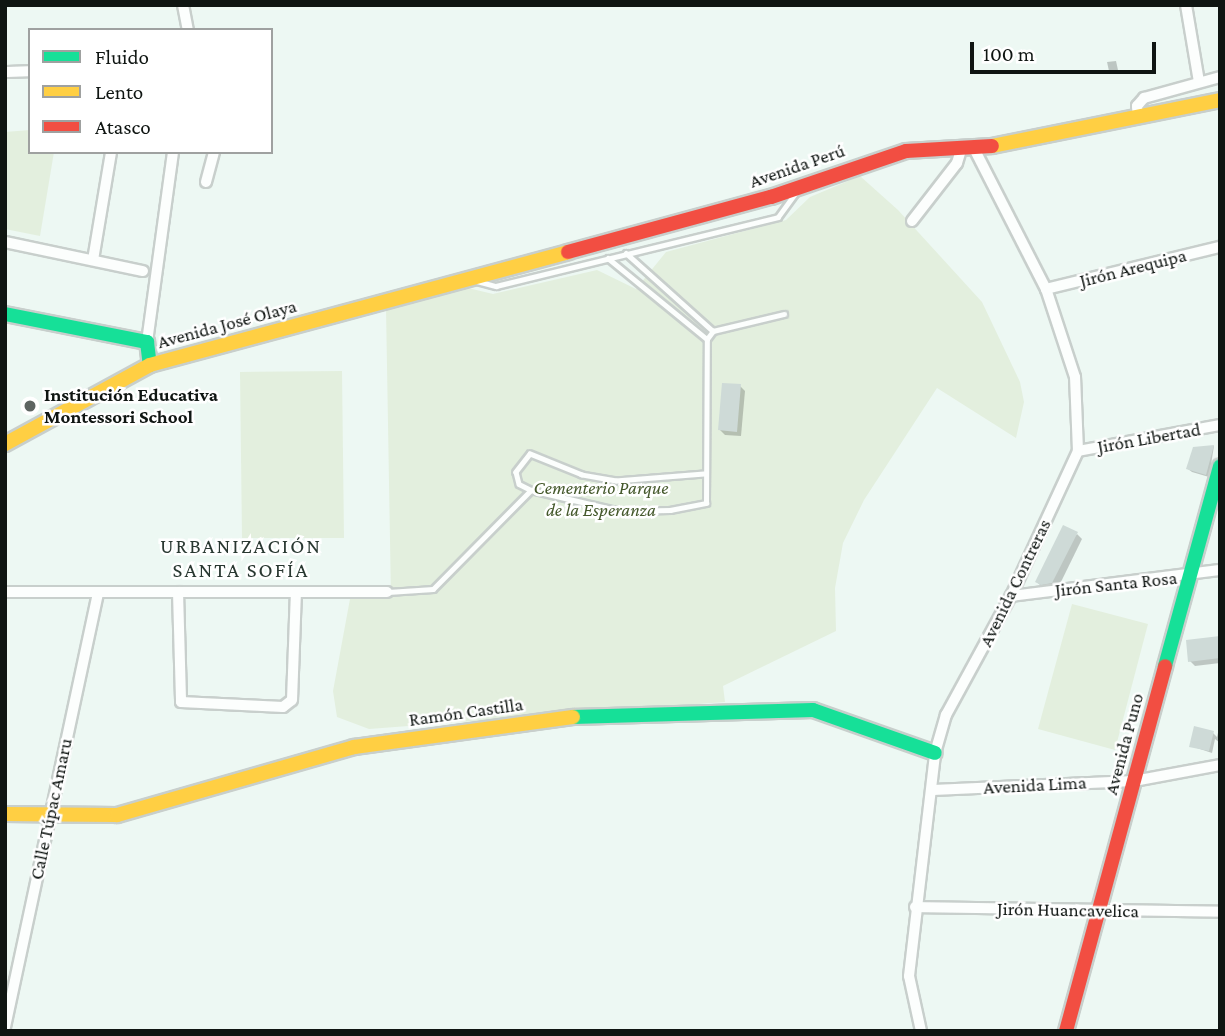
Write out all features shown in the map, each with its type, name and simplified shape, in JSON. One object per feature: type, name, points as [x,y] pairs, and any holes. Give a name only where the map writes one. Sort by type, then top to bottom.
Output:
[{"type":"street","points":[[183,5],[188,28]]},
{"type":"street","points":[[1186,5],[1199,82]]},
{"type":"street","points":[[5,72],[28,71]]},
{"type":"street","points":[[1138,118],[1137,106],[1144,98],[1220,77]]},
{"type":"street","name":"Avenida Perú","points":[[473,280],[800,187],[906,151],[968,150],[1220,100]]},
{"type":"street","points":[[912,221],[968,150]]},
{"type":"street","name":"Avenida Contreras","points":[[921,1031],[909,976],[915,907],[933,790],[935,753],[946,715],[1011,596],[1078,452],[1075,377],[1046,289],[968,150]]},
{"type":"street","points":[[93,260],[111,154]]},
{"type":"street","points":[[150,365],[147,342],[173,154]]},
{"type":"street","points":[[206,182],[213,154]]},
{"type":"street","points":[[5,243],[143,271]]},
{"type":"street","name":"Jirón Arequipa","points":[[1046,289],[1220,247]]},
{"type":"street","name":"Avenida José Olaya","points":[[5,444],[150,365],[473,280]]},
{"type":"street","points":[[5,314],[147,342]]},
{"type":"street","name":"Jirón Libertad","points":[[1078,452],[1220,425]]},
{"type":"street","name":"Avenida Puno","points":[[1066,1031],[1220,466]]},
{"type":"street","name":"Jirón Santa Rosa","points":[[1011,596],[1220,570]]},
{"type":"street","points":[[5,592],[387,592]]},
{"type":"street","name":"Calle Túpac Amaru","points":[[5,1027],[98,592]]},
{"type":"street","points":[[178,592],[181,702],[283,707],[292,700],[296,592]]},
{"type":"street","name":"Ramón Castilla","points":[[5,814],[117,815],[354,747],[570,717],[813,710],[935,753]]},
{"type":"street","name":"Avenida Lima","points":[[933,790],[1134,781],[1220,765]]},
{"type":"street","name":"Jirón Huancavelica","points":[[915,907],[1220,912]]},
{"type":"lane","points":[[473,280],[496,286],[778,217],[800,187]]},
{"type":"lane","points":[[626,253],[713,331]]},
{"type":"lane","points":[[607,258],[707,339]]},
{"type":"lane","points":[[704,474],[616,481],[582,475],[530,454],[516,472],[519,484],[531,490],[620,511],[670,510],[706,503],[704,474],[707,339],[713,331],[784,314]]},
{"type":"lane","points":[[387,592],[433,589],[531,490]]},
{"type":"green space","points":[[28,130],[28,154],[54,154],[40,236],[5,229],[5,132]]},
{"type":"green space","name":"Cementerio Parque de la Esperanza","points":[[860,176],[898,210],[982,302],[1020,382],[1024,402],[1016,438],[937,388],[864,500],[843,543],[835,588],[836,631],[723,686],[725,702],[369,729],[337,717],[333,691],[350,599],[391,598],[386,308],[468,288],[493,294],[597,270],[636,289],[666,252],[786,220],[810,197]]},
{"type":"green space","points":[[342,371],[344,538],[242,538],[240,372]]},
{"type":"green space","points":[[1072,604],[1148,624],[1115,750],[1038,729]]},
{"type":"building","points":[[722,383],[741,384],[737,432],[718,430]]},
{"type":"building","points":[[1214,445],[1206,475],[1186,469],[1193,447]]},
{"type":"building","points":[[1063,525],[1078,532],[1052,583],[1041,585],[1035,582]]},
{"type":"building","points":[[1220,636],[1220,658],[1188,662],[1186,640]]},
{"type":"building","points":[[1194,726],[1214,731],[1209,751],[1189,747]]},
{"type":"traffic: fast","points":[[5,314],[147,342],[150,365]]},
{"type":"traffic: fast","points":[[1165,666],[1220,466]]},
{"type":"traffic: fast","points":[[573,717],[813,710],[935,753]]},
{"type":"traffic: slow","points":[[992,146],[1220,100]]},
{"type":"traffic: slow","points":[[5,444],[150,365],[568,252]]},
{"type":"traffic: slow","points":[[5,814],[117,815],[354,747],[573,717]]},
{"type":"traffic: jam","points":[[568,252],[771,197],[906,151],[992,146]]},
{"type":"traffic: jam","points":[[1066,1031],[1165,666]]},
{"type":"place","name":"Institución Educativa Montessori School","points":[[30,406]]},
{"type":"district","name":"URBANIZACIÓN SANTA SOFÍA","points":[[241,558]]}]
